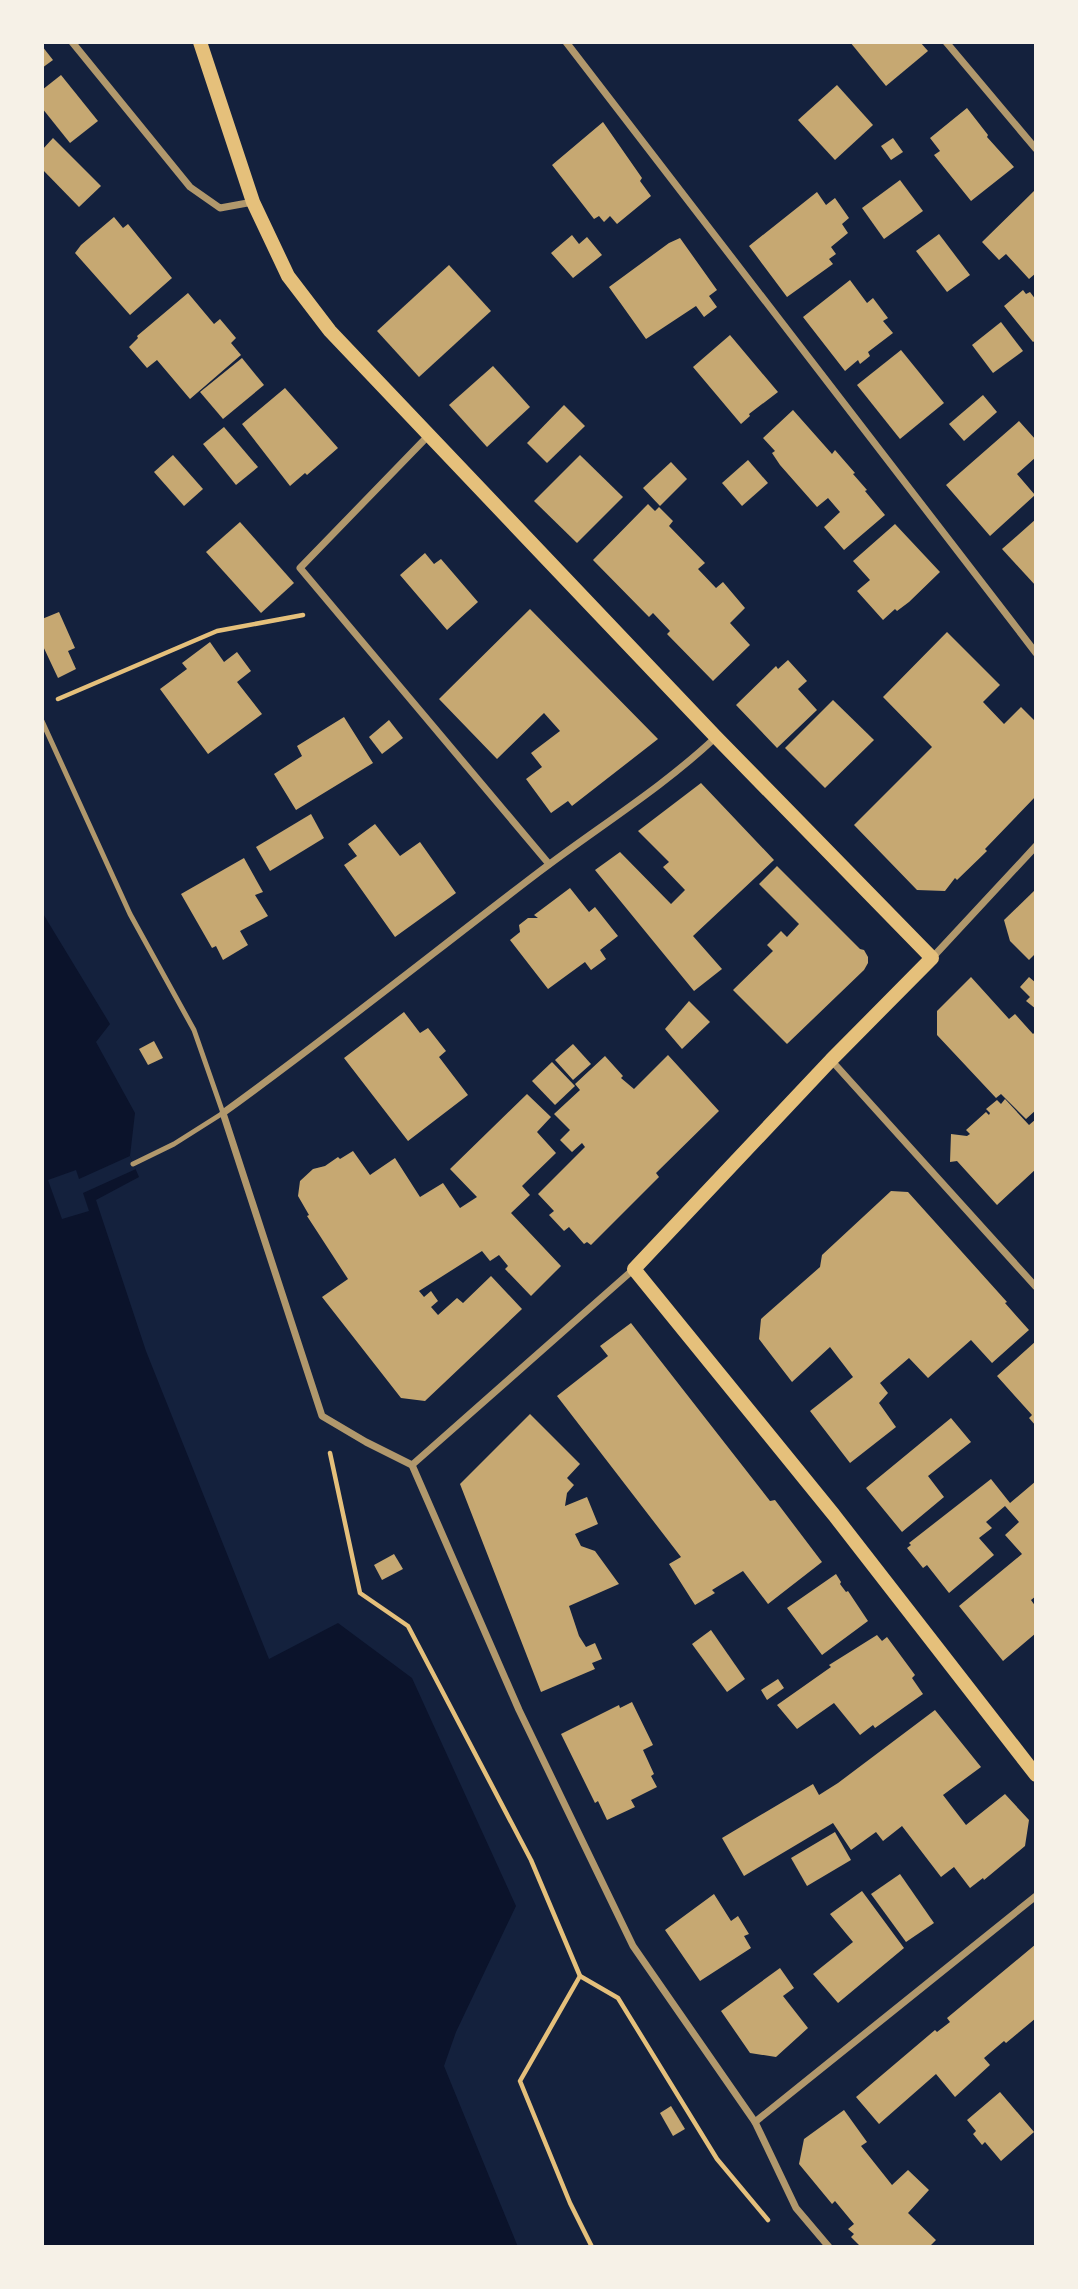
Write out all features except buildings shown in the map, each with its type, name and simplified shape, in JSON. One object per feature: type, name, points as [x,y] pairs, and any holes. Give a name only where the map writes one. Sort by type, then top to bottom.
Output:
[{"type":"main road","points":[[200,42],[253,202],[288,276],[330,331],[716,737],[932,958],[831,1060],[634,1269],[834,1515],[1036,1775]]},
{"type":"street","points":[[72,42],[190,187],[220,208],[253,202]]},
{"type":"street","points":[[566,42],[1036,653]]},
{"type":"street","points":[[946,42],[1036,149]]},
{"type":"street","points":[[428,436],[300,568],[549,864]]},
{"type":"street","points":[[716,737],[685,766],[549,864],[283,1070],[223,1113],[322,1416],[412,1465],[519,1710],[632,1946],[755,2122],[796,2208],[829,2247]]},
{"type":"street","points":[[932,958],[1036,846]]},
{"type":"street","points":[[831,1060],[1036,1287]]},
{"type":"street","points":[[412,1465],[634,1269]]},
{"type":"street","points":[[755,2122],[1036,1896]]},
{"type":"lane","points":[[42,721],[130,914],[194,1030],[223,1113],[174,1144],[133,1164]]},
{"type":"path","points":[[54,700],[217,631],[335,610]]},
{"type":"path","points":[[322,1416],[360,1594],[408,1626],[531,1860],[580,1976],[618,1998],[717,2159],[774,2227]]},
{"type":"path","points":[[580,1976],[520,2081],[570,2203],[592,2247]]},
{"type":"water","points":[[42,912],[110,1024],[96,1042],[135,1113],[130,1156],[139,1177],[96,1200],[146,1351],[269,1659],[338,1623],[412,1678],[516,1906],[456,2032],[444,2066],[518,2247],[42,2247]]},
{"type":"pier","points":[[130,1156],[136,1169],[83,1193],[89,1211],[62,1219],[48,1180],[76,1170],[79,1179]]}]
